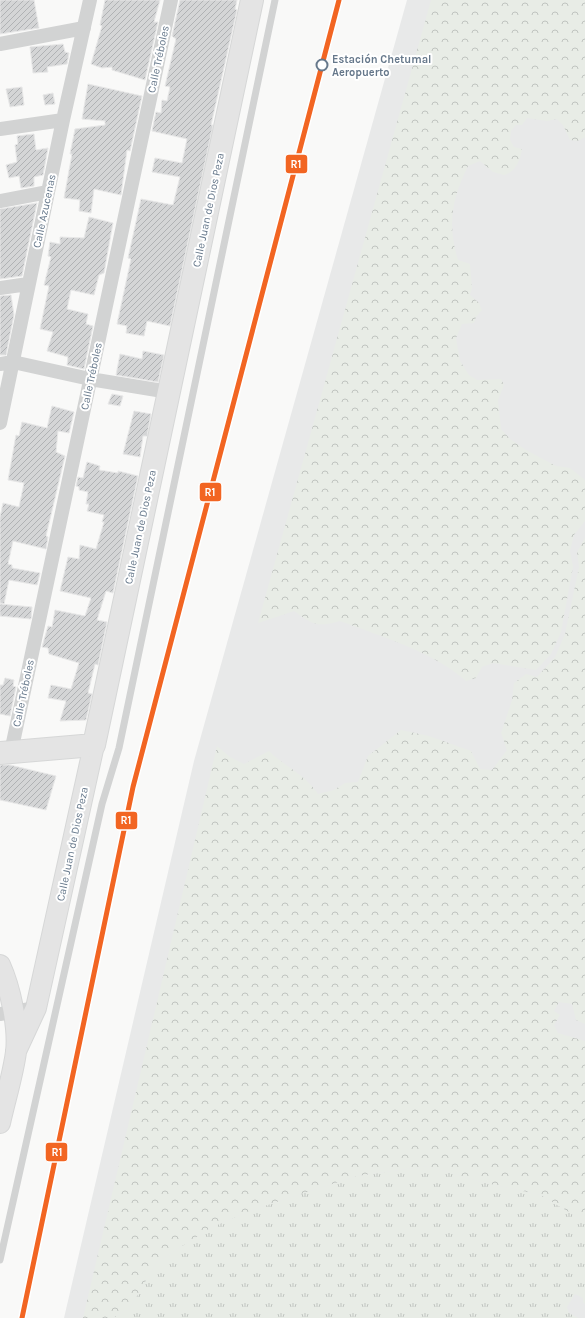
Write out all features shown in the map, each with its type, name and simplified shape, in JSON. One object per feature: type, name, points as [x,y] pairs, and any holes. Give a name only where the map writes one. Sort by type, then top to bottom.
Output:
[{"type":"main road","name":"Calle Juan de Dios Peza","points":[[95,739],[252,0]]},
{"type":"main road","points":[[6,746],[95,739]]},
{"type":"street","name":"Calle Azucenas","points":[[0,423],[7,363],[28,284],[90,0]]},
{"type":"street","name":"Calle Tréboles","points":[[6,746],[90,379],[171,0]]},
{"type":"street","points":[[0,44],[84,28]]},
{"type":"street","points":[[0,129],[63,120]]},
{"type":"street","points":[[0,201],[48,192]]},
{"type":"street","points":[[0,288],[28,284]]},
{"type":"street","points":[[7,363],[169,392]]},
{"type":"street","name":"Calle Juan de Dios Peza","points":[[0,1123],[3,1099],[16,1051],[36,1008],[95,739]]},
{"type":"street","name":"Calle Juan de Dios Peza","points":[[0,965],[8,982],[7,1013],[16,1051]]},
{"type":"street","points":[[7,1013],[36,1008]]},
{"type":"lane","points":[[0,1260],[102,804],[119,748],[275,0]]},
{"type":"shaded area","points":[[407,0],[585,0],[585,1318],[64,1318],[194,761]]},
{"type":"green space","points":[[431,0],[585,0],[585,137],[578,141],[570,140],[563,125],[557,119],[547,121],[527,118],[522,125],[516,125],[511,131],[510,140],[514,147],[522,149],[519,161],[512,171],[504,175],[493,172],[480,161],[468,166],[458,189],[453,212],[453,235],[458,260],[470,264],[472,288],[470,295],[479,303],[482,310],[476,317],[474,323],[462,324],[456,338],[460,361],[469,375],[477,380],[501,379],[504,385],[498,400],[501,429],[510,439],[526,450],[556,466],[570,468],[585,480],[585,521],[574,535],[570,551],[573,567],[561,632],[551,654],[536,670],[493,663],[482,667],[476,678],[466,681],[453,671],[423,653],[340,621],[326,624],[315,624],[294,611],[258,623]]},
{"type":"green space","points":[[585,538],[585,1024],[576,1020],[572,1004],[559,1002],[554,1011],[560,1015],[554,1025],[558,1033],[585,1041],[585,1222],[541,1195],[481,1182],[428,1166],[357,1176],[252,1210],[212,1227],[157,1262],[129,1309],[112,1318],[83,1318],[217,746],[230,757],[244,764],[269,751],[307,781],[318,794],[334,790],[345,783],[358,782],[368,756],[401,730],[429,736],[471,751],[480,769],[492,770],[507,750],[501,733],[512,700],[514,683],[526,674],[537,677],[555,657],[565,634],[579,567],[577,552]]},
{"type":"green space","points":[[428,1166],[481,1182],[541,1195],[585,1222],[585,1304],[583,1302],[583,1298],[575,1294],[567,1307],[569,1313],[578,1318],[112,1318],[129,1309],[157,1262],[212,1227],[252,1210],[357,1176]]},
{"type":"building","points":[[0,0],[34,0],[39,28],[0,34]]},
{"type":"building","points":[[105,0],[160,0],[154,22],[158,22],[145,80],[112,70],[112,67],[102,68],[91,64],[102,26],[100,25]]},
{"type":"building","points":[[180,0],[237,0],[235,9],[237,10],[211,125],[213,125],[170,326],[147,321],[144,336],[126,333],[127,326],[117,324],[131,259],[128,258],[141,199],[173,205],[180,177],[152,172],[155,158],[182,163],[187,139],[152,131],[156,112],[161,113],[162,100],[167,101],[170,87],[165,86],[176,39],[172,36]]},
{"type":"building","points":[[63,44],[65,52],[69,53],[67,64],[47,67],[48,72],[33,73],[30,47]]},
{"type":"building","points":[[88,84],[142,96],[130,151],[127,150],[121,195],[94,189],[91,213],[79,211],[80,200],[64,198],[75,129],[105,125],[105,121],[82,119]]},
{"type":"building","points":[[22,87],[24,105],[10,107],[6,89]]},
{"type":"building","points":[[53,93],[55,104],[45,105],[43,95]]},
{"type":"building","points":[[34,134],[36,150],[48,148],[43,175],[34,177],[34,186],[21,188],[19,176],[9,178],[6,165],[17,162],[15,145],[18,144],[17,136]]},
{"type":"building","points":[[37,203],[22,276],[0,279],[0,209]]},
{"type":"building","points":[[89,217],[113,223],[104,273],[99,275],[94,295],[71,290],[67,309],[88,314],[86,324],[93,326],[84,369],[67,365],[68,357],[47,351],[53,332],[40,329],[49,286],[44,285],[51,257],[48,256],[50,242],[60,244],[60,237],[84,238]]},
{"type":"building","points":[[11,295],[14,315],[6,355],[0,355],[0,296]]},
{"type":"building","points":[[143,351],[164,355],[158,382],[116,375],[120,354],[142,359]]},
{"type":"building","points":[[112,394],[123,396],[120,406],[108,404]]},
{"type":"building","points":[[52,406],[74,412],[69,433],[58,431],[56,452],[65,456],[46,536],[48,537],[46,549],[13,541],[8,564],[12,565],[12,568],[40,573],[37,585],[9,580],[4,604],[0,603],[0,517],[3,503],[19,507],[24,483],[8,480],[16,435],[19,436],[22,422],[47,428]]},
{"type":"building","points":[[134,411],[151,414],[147,436],[143,436],[140,457],[123,454]]},
{"type":"building","points":[[87,462],[100,466],[99,470],[118,473],[118,471],[138,476],[113,593],[106,591],[97,620],[107,622],[98,665],[95,664],[88,693],[92,694],[86,720],[60,721],[66,701],[48,698],[51,685],[71,689],[79,663],[49,654],[48,648],[42,647],[48,626],[52,627],[55,610],[85,616],[91,598],[60,591],[68,557],[79,559],[80,545],[96,549],[104,522],[102,522],[104,515],[87,511],[89,504],[86,504],[88,492],[79,490],[79,487],[76,486],[78,477],[83,478]]},
{"type":"building","points":[[0,604],[32,607],[31,619],[0,616]]},
{"type":"building","points":[[5,678],[14,680],[13,686],[16,687],[10,716],[0,714],[0,685],[3,685]]},
{"type":"building","points":[[0,765],[10,765],[56,776],[46,810],[0,800]]},
{"type":"transit line","name":"R1","points":[[22,1318],[133,787],[339,0]]},
{"type":"place","name":"Estación Chetumal Aeropuerto","points":[[322,65]]}]
